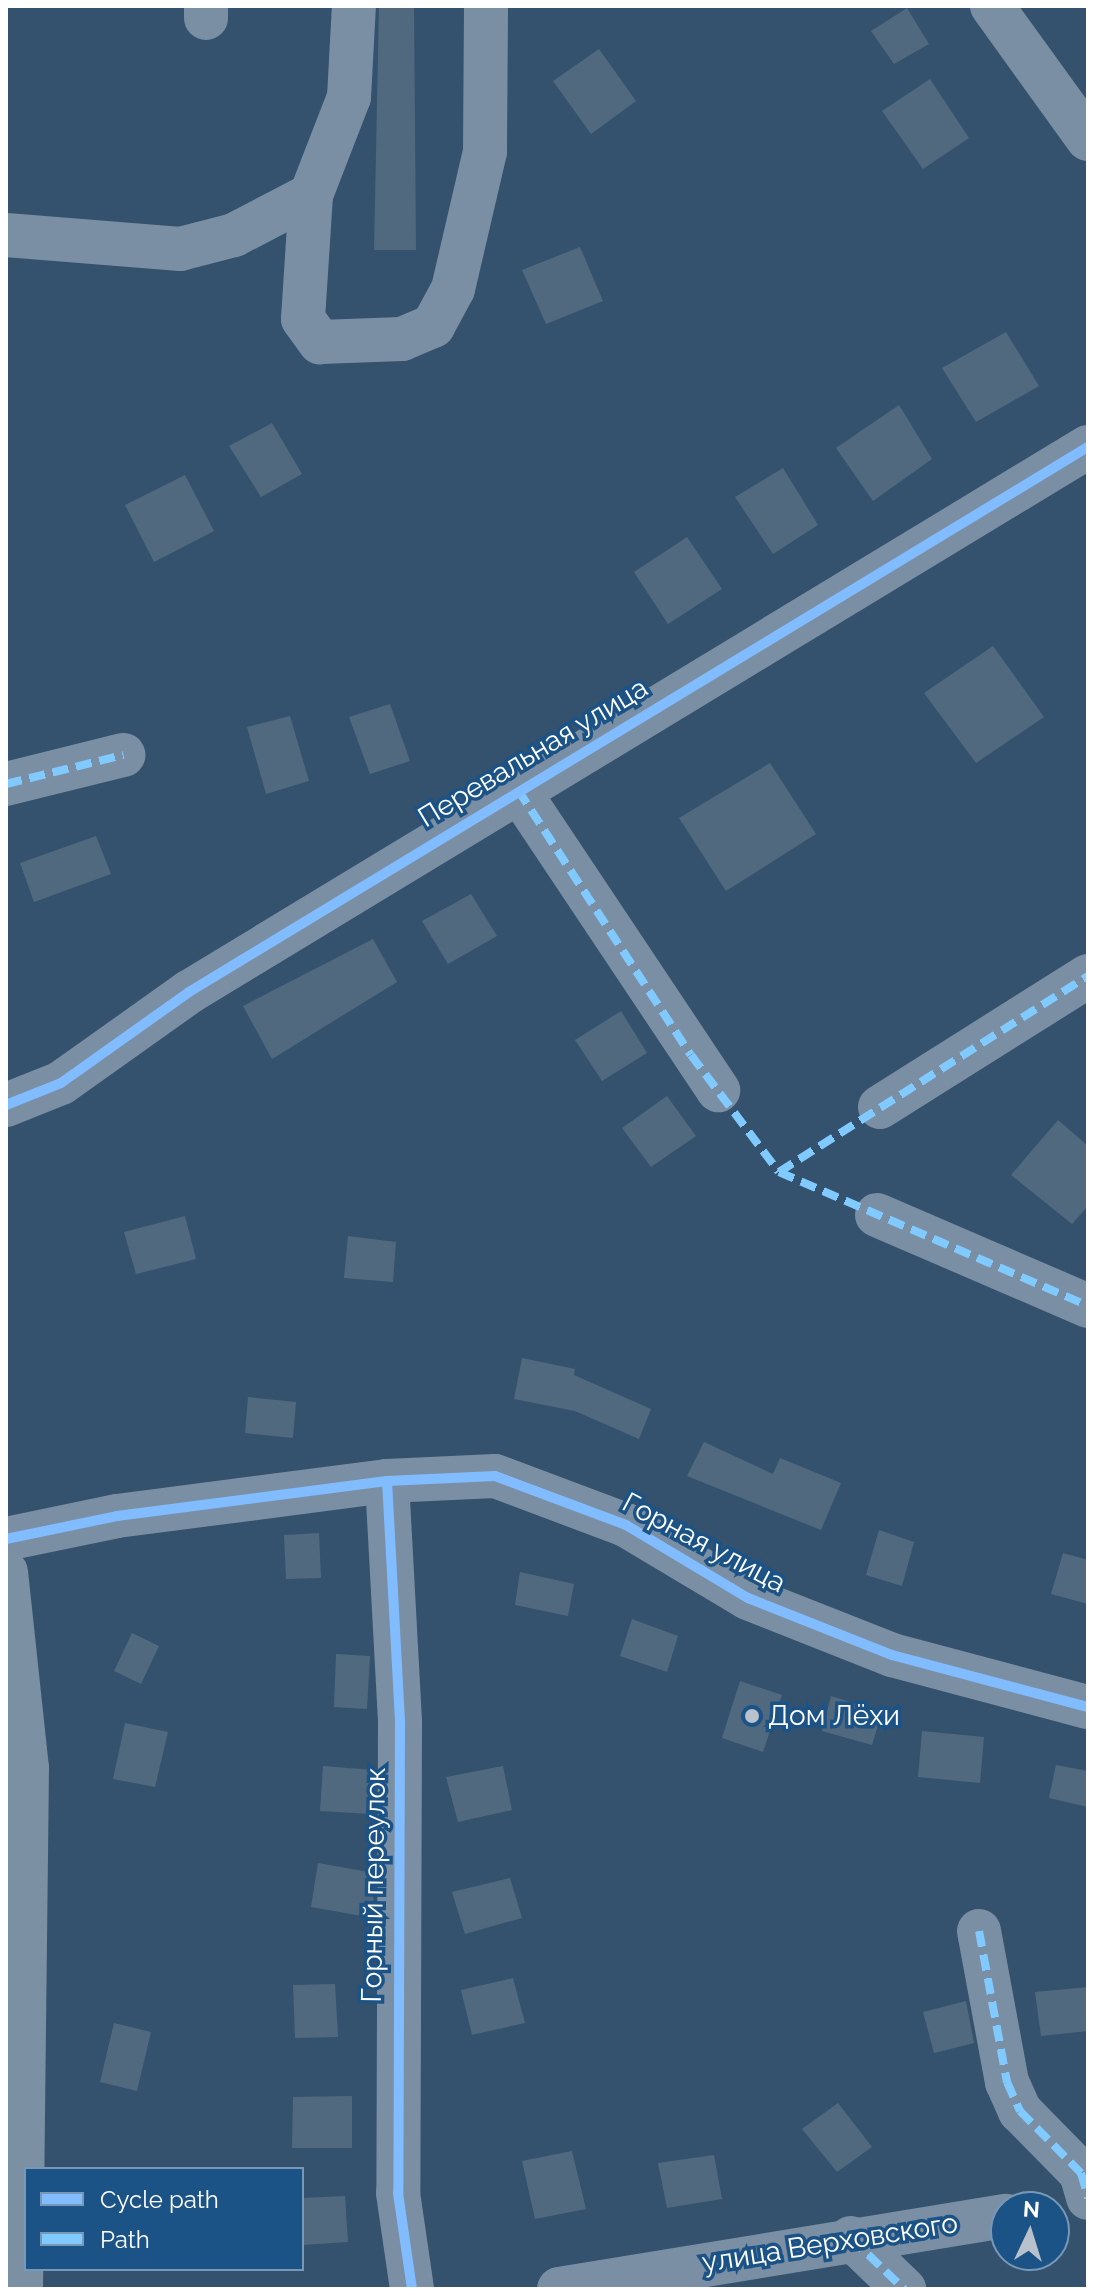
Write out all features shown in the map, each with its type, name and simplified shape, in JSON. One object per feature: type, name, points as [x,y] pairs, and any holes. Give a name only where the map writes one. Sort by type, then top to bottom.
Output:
[{"type":"highway","points":[[6,1572],[27,1768],[21,2289]]},
{"type":"street","points":[[354,6],[349,97],[311,195],[303,319],[320,342],[402,339],[433,326],[453,289],[485,152],[486,6]]},
{"type":"street","points":[[992,6],[1088,139]]},
{"type":"street","points":[[6,235],[180,249],[234,235],[311,195]]},
{"type":"street","name":"Перевальная улица","points":[[6,1105],[61,1083],[189,992],[1088,447]]},
{"type":"street","points":[[6,784],[123,755]]},
{"type":"street","name":"Перевальная улица","points":[[518,790],[718,1090]]},
{"type":"street","points":[[880,1107],[1088,976]]},
{"type":"street","points":[[877,1215],[1088,1306]]},
{"type":"street","name":"Горная улица","points":[[6,1539],[117,1516],[387,1481],[495,1476],[626,1525],[748,1598],[892,1655],[1088,1707]]},
{"type":"street","name":"Горный переулок","points":[[387,1481],[400,1723],[398,2193],[412,2289]]},
{"type":"street","points":[[979,1931],[1007,2082],[1020,2111],[1081,2173],[1088,2198]]},
{"type":"street","name":"улица Верховского","points":[[559,2289],[851,2238],[990,2218]]},
{"type":"street","points":[[851,2238],[904,2289]]},
{"type":"building","points":[[379,6],[414,6],[416,250],[374,250]]},
{"type":"building","points":[[907,8],[929,44],[894,64],[871,31]]},
{"type":"building","points":[[599,49],[636,101],[591,134],[553,81]]},
{"type":"building","points":[[930,79],[969,138],[923,169],[882,111]]},
{"type":"building","points":[[580,247],[603,301],[546,324],[522,270]]},
{"type":"building","points":[[1006,332],[1039,386],[976,422],[942,368]]},
{"type":"building","points":[[899,405],[932,459],[873,501],[836,448]]},
{"type":"building","points":[[272,423],[302,474],[261,497],[229,446]]},
{"type":"building","points":[[783,468],[818,525],[773,554],[735,497]]},
{"type":"building","points":[[185,475],[214,531],[154,562],[125,505]]},
{"type":"building","points":[[687,537],[722,589],[668,624],[634,572]]},
{"type":"building","points":[[993,646],[1044,717],[976,763],[924,693]]},
{"type":"building","points":[[390,704],[410,761],[370,774],[349,717]]},
{"type":"building","points":[[290,716],[309,781],[266,794],[247,727]]},
{"type":"building","points":[[770,763],[816,834],[726,891],[679,818]]},
{"type":"building","points":[[96,836],[111,874],[34,902],[20,863]]},
{"type":"building","points":[[471,894],[497,936],[448,964],[422,921]]},
{"type":"building","points":[[373,939],[397,982],[272,1059],[243,1006]]},
{"type":"building","points":[[621,1011],[647,1053],[602,1081],[575,1040]]},
{"type":"building","points":[[667,1096],[696,1136],[651,1167],[622,1128]]},
{"type":"building","points":[[1058,1120],[1088,1146],[1088,1206],[1072,1224],[1011,1175]]},
{"type":"building","points":[[185,1216],[196,1259],[136,1274],[124,1232]]},
{"type":"building","points":[[348,1236],[396,1242],[393,1282],[344,1278]]},
{"type":"building","points":[[522,1358],[575,1369],[574,1375],[651,1409],[639,1439],[575,1411],[514,1399]]},
{"type":"building","points":[[248,1397],[296,1402],[293,1438],[245,1433]]},
{"type":"building","points":[[704,1442],[773,1474],[780,1458],[841,1483],[821,1530],[687,1476]]},
{"type":"building","points":[[879,1530],[914,1542],[902,1586],[866,1575]]},
{"type":"building","points":[[319,1533],[321,1578],[286,1579],[284,1535]]},
{"type":"building","points":[[1063,1553],[1088,1560],[1088,1604],[1051,1594]]},
{"type":"building","points":[[520,1572],[574,1584],[568,1616],[515,1605]]},
{"type":"building","points":[[632,1619],[678,1636],[667,1672],[620,1656]]},
{"type":"building","points":[[132,1633],[159,1646],[141,1684],[114,1671]]},
{"type":"building","points":[[336,1654],[370,1656],[367,1709],[334,1707]]},
{"type":"building","name":"Дом Лёхи","points":[[740,1681],[782,1695],[763,1752],[722,1738]]},
{"type":"building","points":[[831,1696],[882,1712],[872,1745],[822,1731]]},
{"type":"building","points":[[125,1723],[168,1732],[155,1787],[113,1779]]},
{"type":"building","points":[[922,1731],[984,1737],[980,1783],[918,1777]]},
{"type":"building","points":[[1056,1765],[1088,1771],[1088,1807],[1049,1798]]},
{"type":"building","points":[[323,1766],[373,1770],[371,1814],[320,1811]]},
{"type":"building","points":[[503,1766],[512,1810],[458,1822],[446,1777]]},
{"type":"building","points":[[318,1863],[374,1873],[373,1918],[311,1907]]},
{"type":"building","points":[[510,1878],[522,1918],[465,1934],[452,1892]]},
{"type":"building","points":[[513,1978],[525,2023],[472,2035],[461,1990]]},
{"type":"building","points":[[335,1984],[338,2037],[295,2038],[293,1985]]},
{"type":"building","points":[[1088,1987],[1088,2031],[1041,2036],[1035,1992]]},
{"type":"building","points":[[966,2001],[974,2043],[934,2053],[923,2012]]},
{"type":"building","points":[[114,2023],[151,2032],[137,2091],[100,2082]]},
{"type":"building","points":[[352,2096],[352,2148],[292,2148],[293,2097]]},
{"type":"building","points":[[838,2103],[872,2147],[837,2172],[802,2129]]},
{"type":"building","points":[[572,2151],[586,2209],[535,2219],[522,2161]]},
{"type":"building","points":[[714,2155],[722,2199],[667,2208],[658,2163]]},
{"type":"building","points":[[345,2196],[348,2242],[304,2245],[304,2198]]},
{"type":"marked path","points":[[6,784],[123,755]]},
{"type":"marked path","points":[[518,790],[691,1055],[779,1172],[1088,1306]]},
{"type":"marked path","points":[[779,1172],[1088,976]]},
{"type":"marked path","points":[[979,1931],[1007,2082],[1020,2111],[1081,2173],[1088,2198]]},
{"type":"marked path","points":[[851,2238],[904,2289]]},
{"type":"cycle path","points":[[6,1105],[61,1083],[189,992],[1088,447]]},
{"type":"cycle path","points":[[6,1539],[117,1516],[387,1481],[495,1476],[626,1525],[748,1598],[892,1655],[1088,1707]]},
{"type":"cycle path","points":[[387,1481],[400,1723],[398,2193],[412,2289]]},
{"type":"place","name":"Дом Лёхи","points":[[752,1716]]}]
